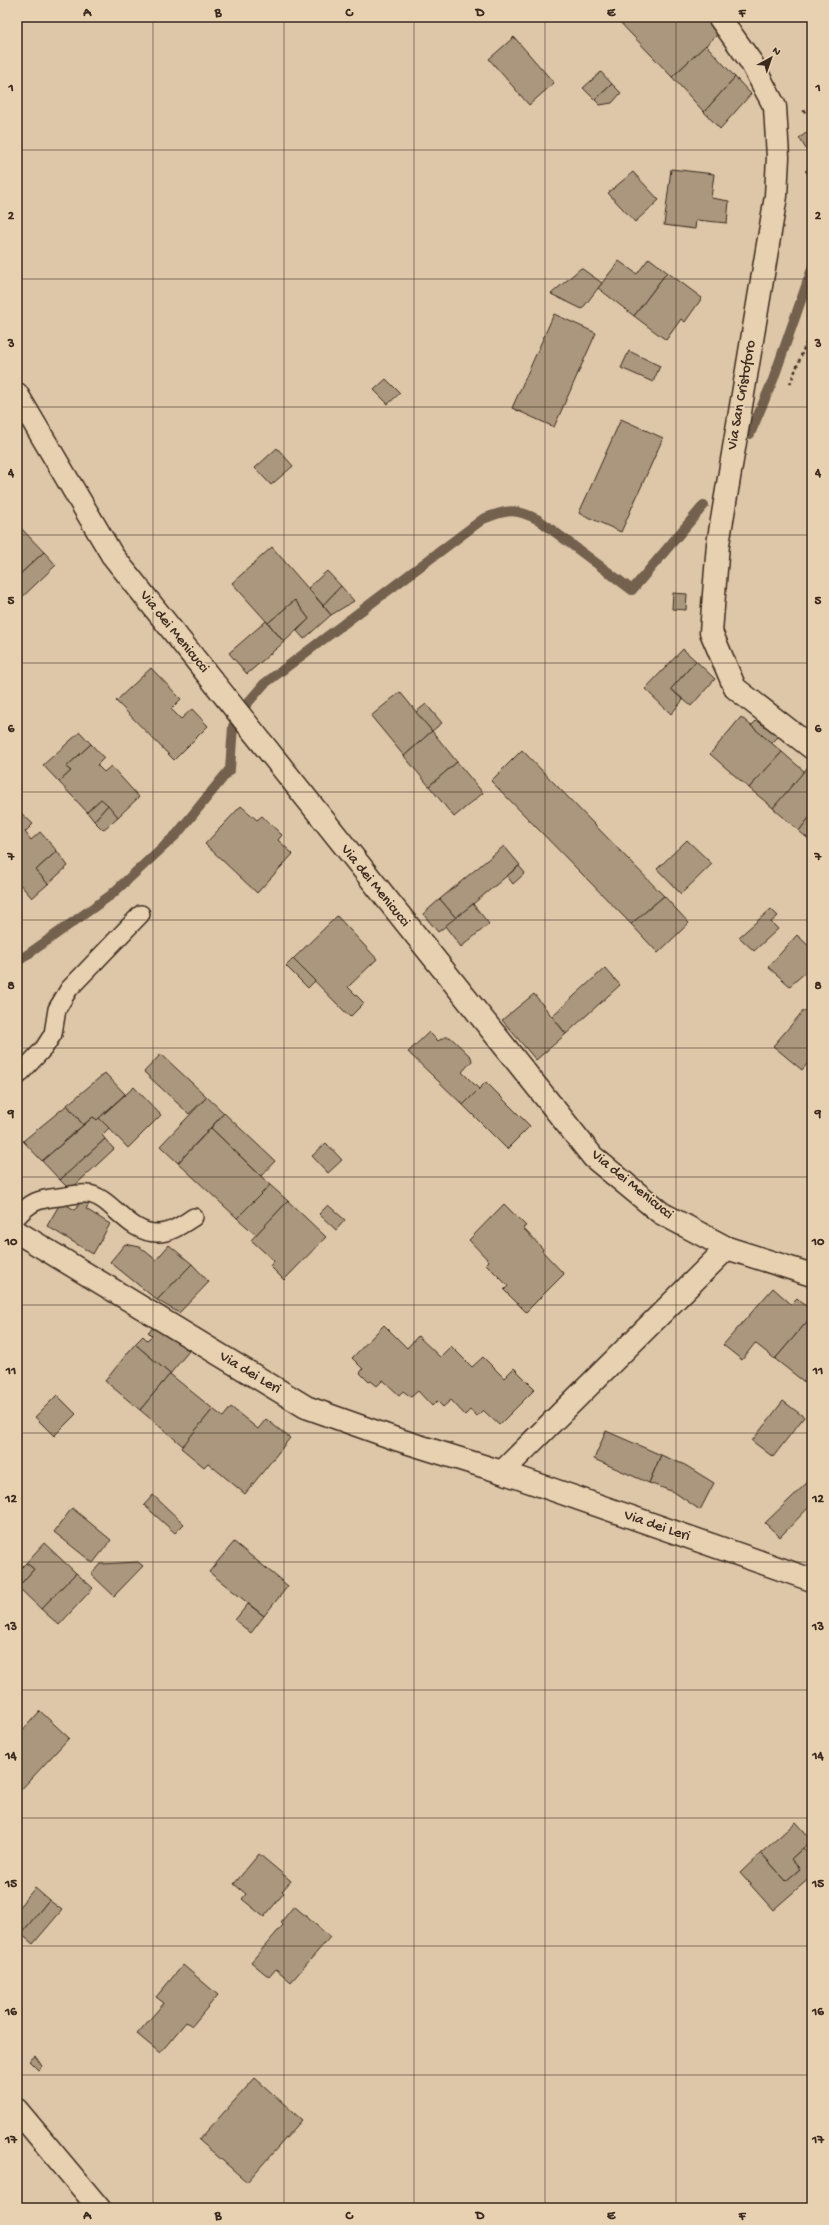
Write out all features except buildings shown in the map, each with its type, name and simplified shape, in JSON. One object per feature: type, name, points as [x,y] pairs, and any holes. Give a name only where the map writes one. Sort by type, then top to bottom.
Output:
[{"type":"street","name":"Via San Cristoforo","points":[[719,17],[751,62],[775,107],[778,158],[776,196],[718,544],[711,632],[735,688],[812,748]]},
{"type":"street","name":"Via dei Menicucci","points":[[18,401],[112,555],[593,1157],[661,1213],[727,1248],[812,1275]]},
{"type":"street","name":"Via dei Leri","points":[[17,1232],[306,1407],[396,1439],[502,1472],[812,1580]]},
{"type":"street","points":[[502,1472],[727,1248]]},
{"type":"street","points":[[17,2110],[99,2208]]},
{"type":"lane","points":[[17,1077],[44,1048],[53,1034],[57,1009],[69,989],[141,914]]},
{"type":"lane","points":[[17,1217],[26,1206],[36,1200],[88,1194],[101,1200],[137,1229],[158,1233],[174,1230],[194,1217]]},
{"type":"path","points":[[790,384],[812,328]]},
{"type":"waterway","points":[[750,434],[773,380],[812,269]]},
{"type":"waterway","points":[[246,705],[264,684],[483,519],[499,513],[511,511],[524,513],[531,516],[539,520],[632,590],[704,505]]},
{"type":"waterway","points":[[17,962],[111,895],[177,834],[230,769],[233,726]]}]
